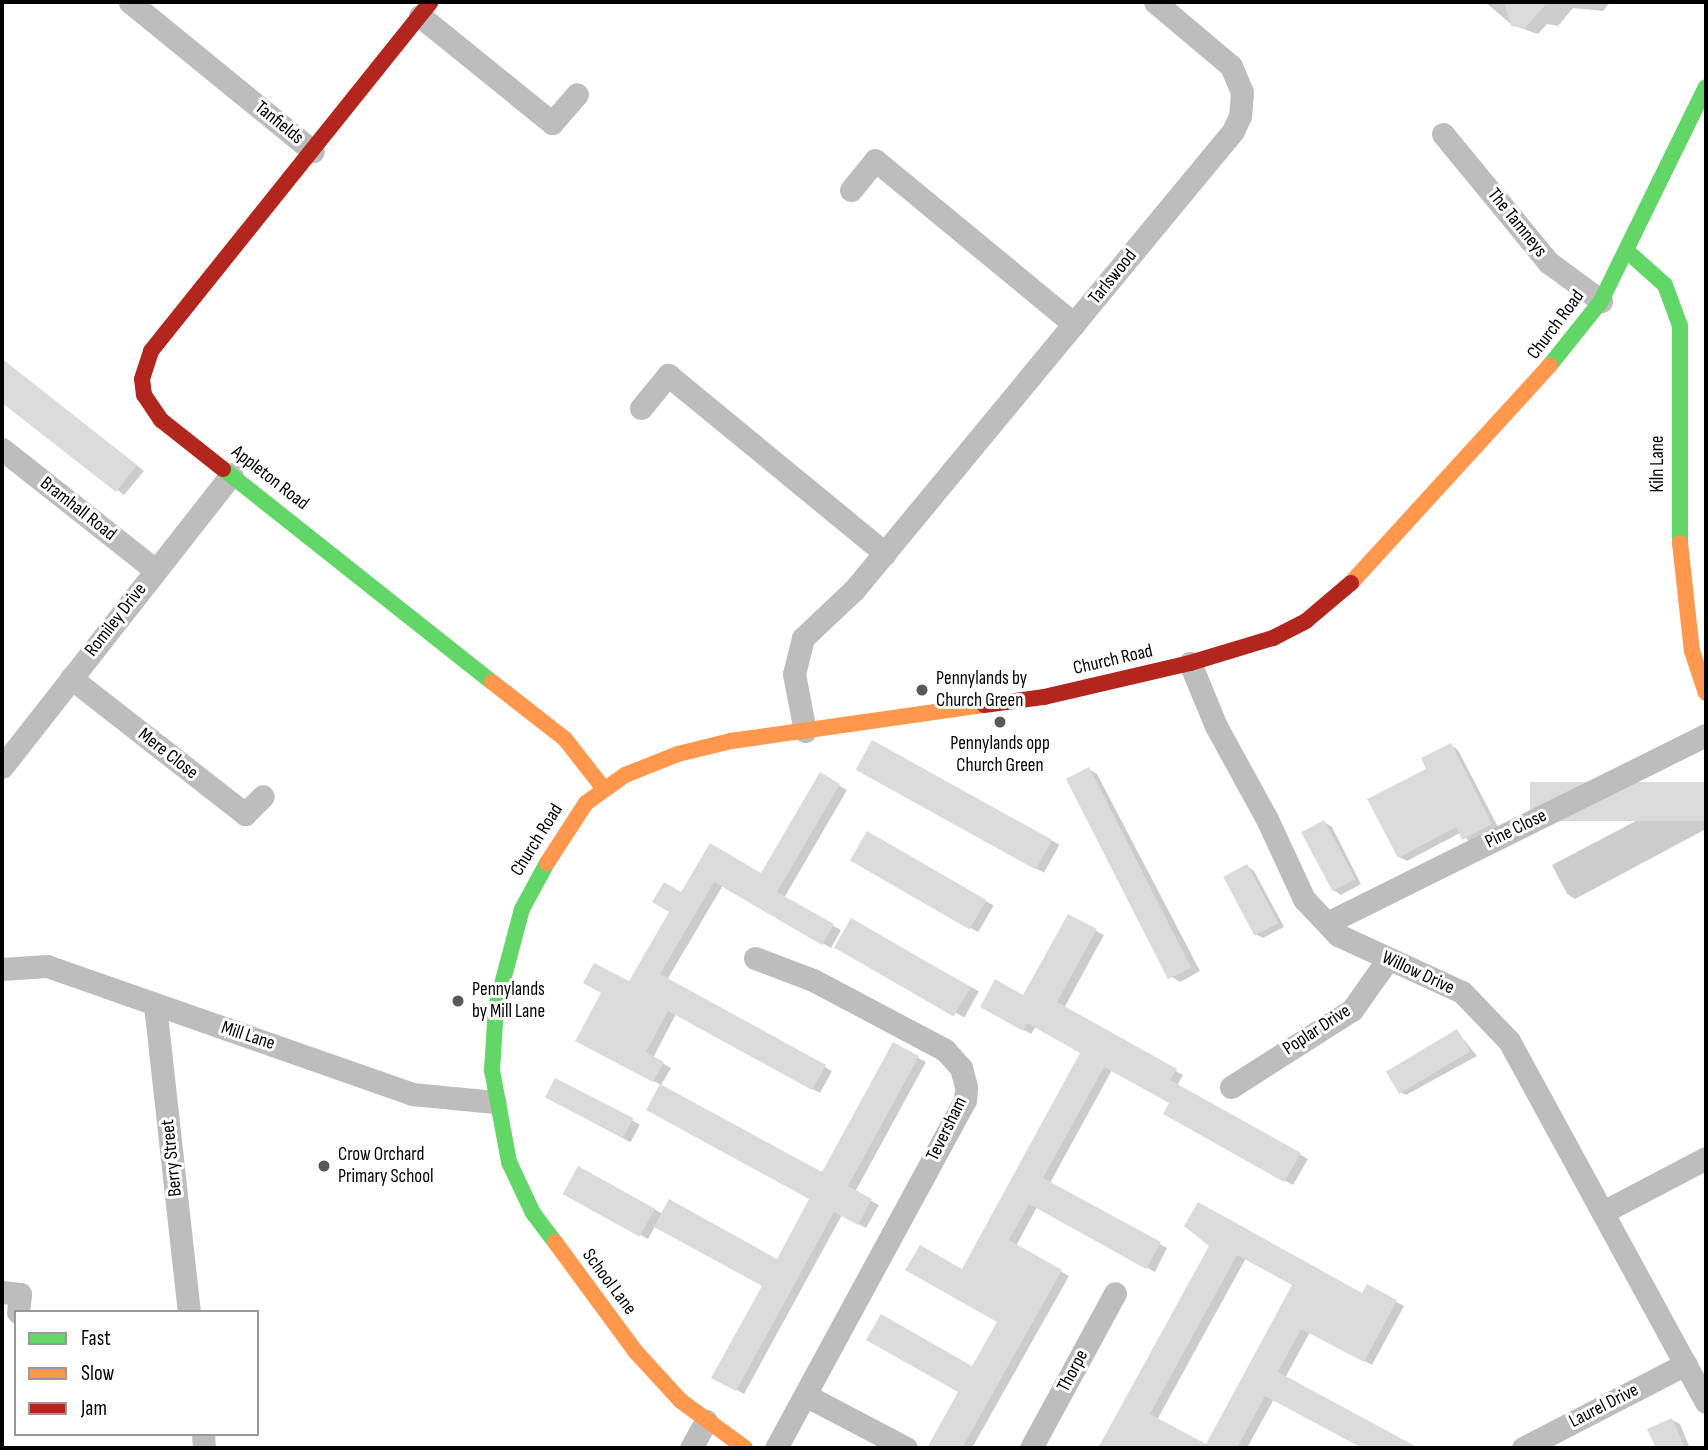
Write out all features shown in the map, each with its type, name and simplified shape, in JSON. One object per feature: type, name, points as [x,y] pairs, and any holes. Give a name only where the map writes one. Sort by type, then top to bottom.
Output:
[{"type":"street","name":"Tanfields","points":[[131,2],[313,151],[426,9]]},
{"type":"street","name":"Tarlswood","points":[[805,731],[794,674],[799,647],[885,553],[1074,324],[1240,116],[1242,92],[1231,66],[1155,2]]},
{"type":"street","points":[[426,9],[552,123],[577,94]]},
{"type":"street","name":"Church Road","points":[[495,1102],[492,1070],[496,1007],[522,909],[569,824],[604,789],[650,763],[678,754],[805,731],[1044,697],[1190,663],[1273,638],[1333,600],[1531,390],[1601,301],[1706,87]]},
{"type":"street","name":"The Tamneys","points":[[1443,134],[1548,262],[1601,301]]},
{"type":"street","name":"Appleton Road","points":[[313,151],[226,254],[144,365],[143,387],[149,408],[518,699],[565,740],[604,789]]},
{"type":"street","points":[[851,190],[875,160],[1074,324]]},
{"type":"street","name":"Kiln Lane","points":[[1627,251],[1665,285],[1680,326],[1680,563],[1692,651],[1706,694]]},
{"type":"street","points":[[641,408],[668,375],[885,553]]},
{"type":"street","name":"Bramhall Road","points":[[2,449],[155,570]]},
{"type":"street","name":"Romiley Drive","points":[[2,767],[232,474]]},
{"type":"street","name":"Willow Drive","points":[[1190,663],[1228,751],[1268,819],[1304,899],[1338,934],[1462,992],[1509,1041],[1605,1211],[1706,1402]]},
{"type":"street","name":"Mere Close","points":[[71,678],[245,814],[263,796]]},
{"type":"street","name":"Pine Close","points":[[1326,923],[1706,735]]},
{"type":"street","name":"Teversham","points":[[755,958],[813,980],[945,1050],[961,1068],[966,1087],[965,1100],[776,1448]]},
{"type":"street","name":"Poplar Drive","points":[[1231,1087],[1352,1010],[1388,959]]},
{"type":"street","name":"Mill Lane","points":[[2,969],[47,966],[412,1094],[495,1102]]},
{"type":"street","name":"Berry Street","points":[[155,1005],[189,1310]]},
{"type":"street","name":"School Lane","points":[[495,1102],[509,1161],[533,1213],[648,1367],[706,1421],[745,1448]]},
{"type":"street","points":[[1605,1211],[1706,1158]]},
{"type":"street","points":[[2,1292],[20,1294],[18,1310]]},
{"type":"street","name":"Thorpe","points":[[1031,1448],[1115,1293]]},
{"type":"street","name":"Laurel Drive","points":[[1523,1448],[1686,1364]]},
{"type":"street","points":[[805,1395],[906,1448]]},
{"type":"street","points":[[691,1448],[706,1421]]},
{"type":"building","points":[[1504,2],[1548,2],[1525,28],[1511,26]]},
{"type":"building","points":[[2,359],[137,465],[116,492],[2,403]]},
{"type":"building","points":[[872,740],[1052,840],[1036,870],[856,770]]},
{"type":"building","points":[[1451,743],[1492,824],[1462,840],[1456,827],[1398,858],[1367,799],[1426,769],[1421,758]]},
{"type":"building","points":[[1089,767],[1191,967],[1168,979],[1066,779]]},
{"type":"building","points":[[820,772],[840,784],[777,892],[834,924],[822,945],[714,882],[660,974],[826,1065],[812,1090],[668,1011],[646,1052],[664,1062],[653,1082],[575,1041],[601,993],[583,983],[594,963],[629,981],[669,912],[652,902],[664,882],[681,892],[710,843],[761,873]]},
{"type":"building","points":[[1530,782],[1706,782],[1706,821],[1530,821]]},
{"type":"building","points":[[1324,820],[1355,879],[1332,891],[1301,832]]},
{"type":"building","points":[[867,831],[987,900],[970,929],[850,860]]},
{"type":"building","points":[[1247,864],[1278,923],[1255,936],[1223,877]]},
{"type":"building","points":[[1068,914],[1097,929],[1057,1002],[1177,1069],[1170,1080],[1301,1153],[1284,1182],[1163,1114],[1169,1103],[1104,1067],[1043,1178],[1161,1242],[1146,1269],[1029,1204],[1009,1240],[1062,1270],[962,1448],[927,1448],[958,1392],[866,1340],[881,1314],[972,1366],[997,1322],[905,1270],[920,1245],[962,1269],[1080,1053],[1027,1023],[1023,1031],[980,1007],[995,979],[1023,995]]},
{"type":"building","points":[[851,918],[971,987],[954,1016],[834,947]]},
{"type":"building","points":[[1457,1029],[1470,1051],[1399,1094],[1386,1072]]},
{"type":"building","points":[[893,1042],[919,1056],[848,1186],[872,1199],[858,1225],[834,1212],[736,1391],[711,1378],[762,1286],[654,1227],[669,1199],[777,1259],[809,1199],[646,1110],[660,1084],[822,1172]]},
{"type":"building","points":[[555,1078],[633,1118],[623,1138],[545,1098]]},
{"type":"building","points":[[578,1166],[655,1209],[639,1237],[562,1194]]},
{"type":"building","points":[[1198,1202],[1362,1293],[1367,1284],[1397,1300],[1364,1362],[1301,1329],[1278,1372],[1419,1448],[1362,1448],[1265,1396],[1237,1448],[1098,1448],[1209,1246],[1184,1226]],"holes":[[[1237,1255],[1292,1285],[1206,1444],[1150,1414]]]},
{"type":"building","points":[[1672,1418],[1685,1448],[1656,1448],[1647,1429]]},
{"type":"traffic: fast","points":[[1550,365],[1601,301],[1706,87]]},
{"type":"traffic: fast","points":[[1627,251],[1665,285],[1680,326],[1680,543]]},
{"type":"traffic: fast","points":[[223,469],[492,682]]},
{"type":"traffic: fast","points":[[547,863],[522,909],[496,1007],[492,1070],[509,1162],[533,1213],[555,1242]]},
{"type":"traffic: slow","points":[[1351,583],[1550,365]]},
{"type":"traffic: slow","points":[[1680,543],[1692,651],[1706,693]]},
{"type":"traffic: slow","points":[[492,682],[565,739],[604,789]]},
{"type":"traffic: slow","points":[[547,863],[586,803],[625,775],[678,754],[731,741],[984,705]]},
{"type":"traffic: slow","points":[[555,1242],[635,1351],[681,1401],[745,1448]]},
{"type":"traffic: jam","points":[[223,469],[161,420],[144,395],[142,379],[151,351],[431,2]]},
{"type":"traffic: jam","points":[[984,705],[1044,697],[1190,663],[1273,638],[1306,621],[1351,583]]},
{"type":"place","name":"Pennylands by Church Green","points":[[922,690]]},
{"type":"place","name":"Pennylands opp Church Green","points":[[1000,722]]},
{"type":"place","name":"Pennylands by Mill Lane","points":[[458,1001]]},
{"type":"place","name":"Crow Orchard Primary School","points":[[324,1166]]}]
